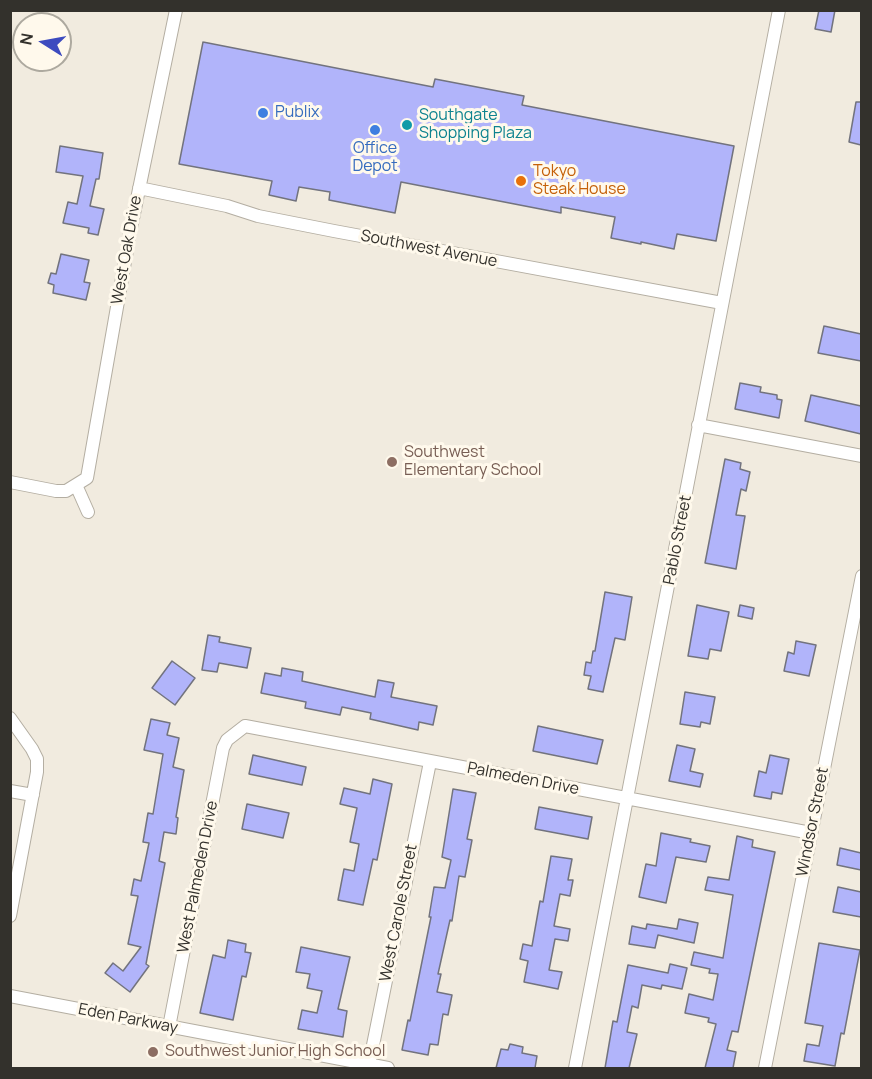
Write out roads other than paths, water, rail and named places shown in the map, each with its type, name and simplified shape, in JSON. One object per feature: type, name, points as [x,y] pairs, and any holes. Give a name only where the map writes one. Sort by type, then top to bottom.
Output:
[{"type":"street","name":"West Oak Drive","points":[[76,485],[87,478],[139,188],[176,10]]},
{"type":"street","name":"Pablo Street","points":[[575,1068],[779,10]]},
{"type":"street","name":"Southwest Avenue","points":[[139,188],[227,206],[258,216],[610,284],[722,303]]},
{"type":"street","points":[[698,425],[861,456]]},
{"type":"street","points":[[10,482],[56,491],[66,490],[76,485],[88,512]]},
{"type":"street","name":"Windsor Street","points":[[765,1068],[861,576]]},
{"type":"street","points":[[10,718],[32,749],[37,759],[38,772],[10,916]]},
{"type":"street","name":"Palmeden Drive","points":[[237,732],[245,726],[262,728],[430,762],[811,833]]},
{"type":"street","name":"West Palmeden Drive","points":[[169,1027],[223,748],[227,740],[237,732]]},
{"type":"street","name":"West Carole Street","points":[[369,1065],[430,762]]},
{"type":"street","points":[[10,791],[33,795]]},
{"type":"street","name":"Eden Parkway","points":[[10,996],[388,1068]]},
{"type":"place","name":"Publix","points":[[263,113]]},
{"type":"place","name":"Southgate Shopping Plaza","points":[[407,125]]},
{"type":"place","name":"Office Depot","points":[[375,130]]},
{"type":"place","name":"Tokyo Steak House","points":[[521,181]]},
{"type":"place","name":"Southwest Elementary School","points":[[392,462]]},
{"type":"place","name":"Southwest Junior High School","points":[[153,1052]]}]
